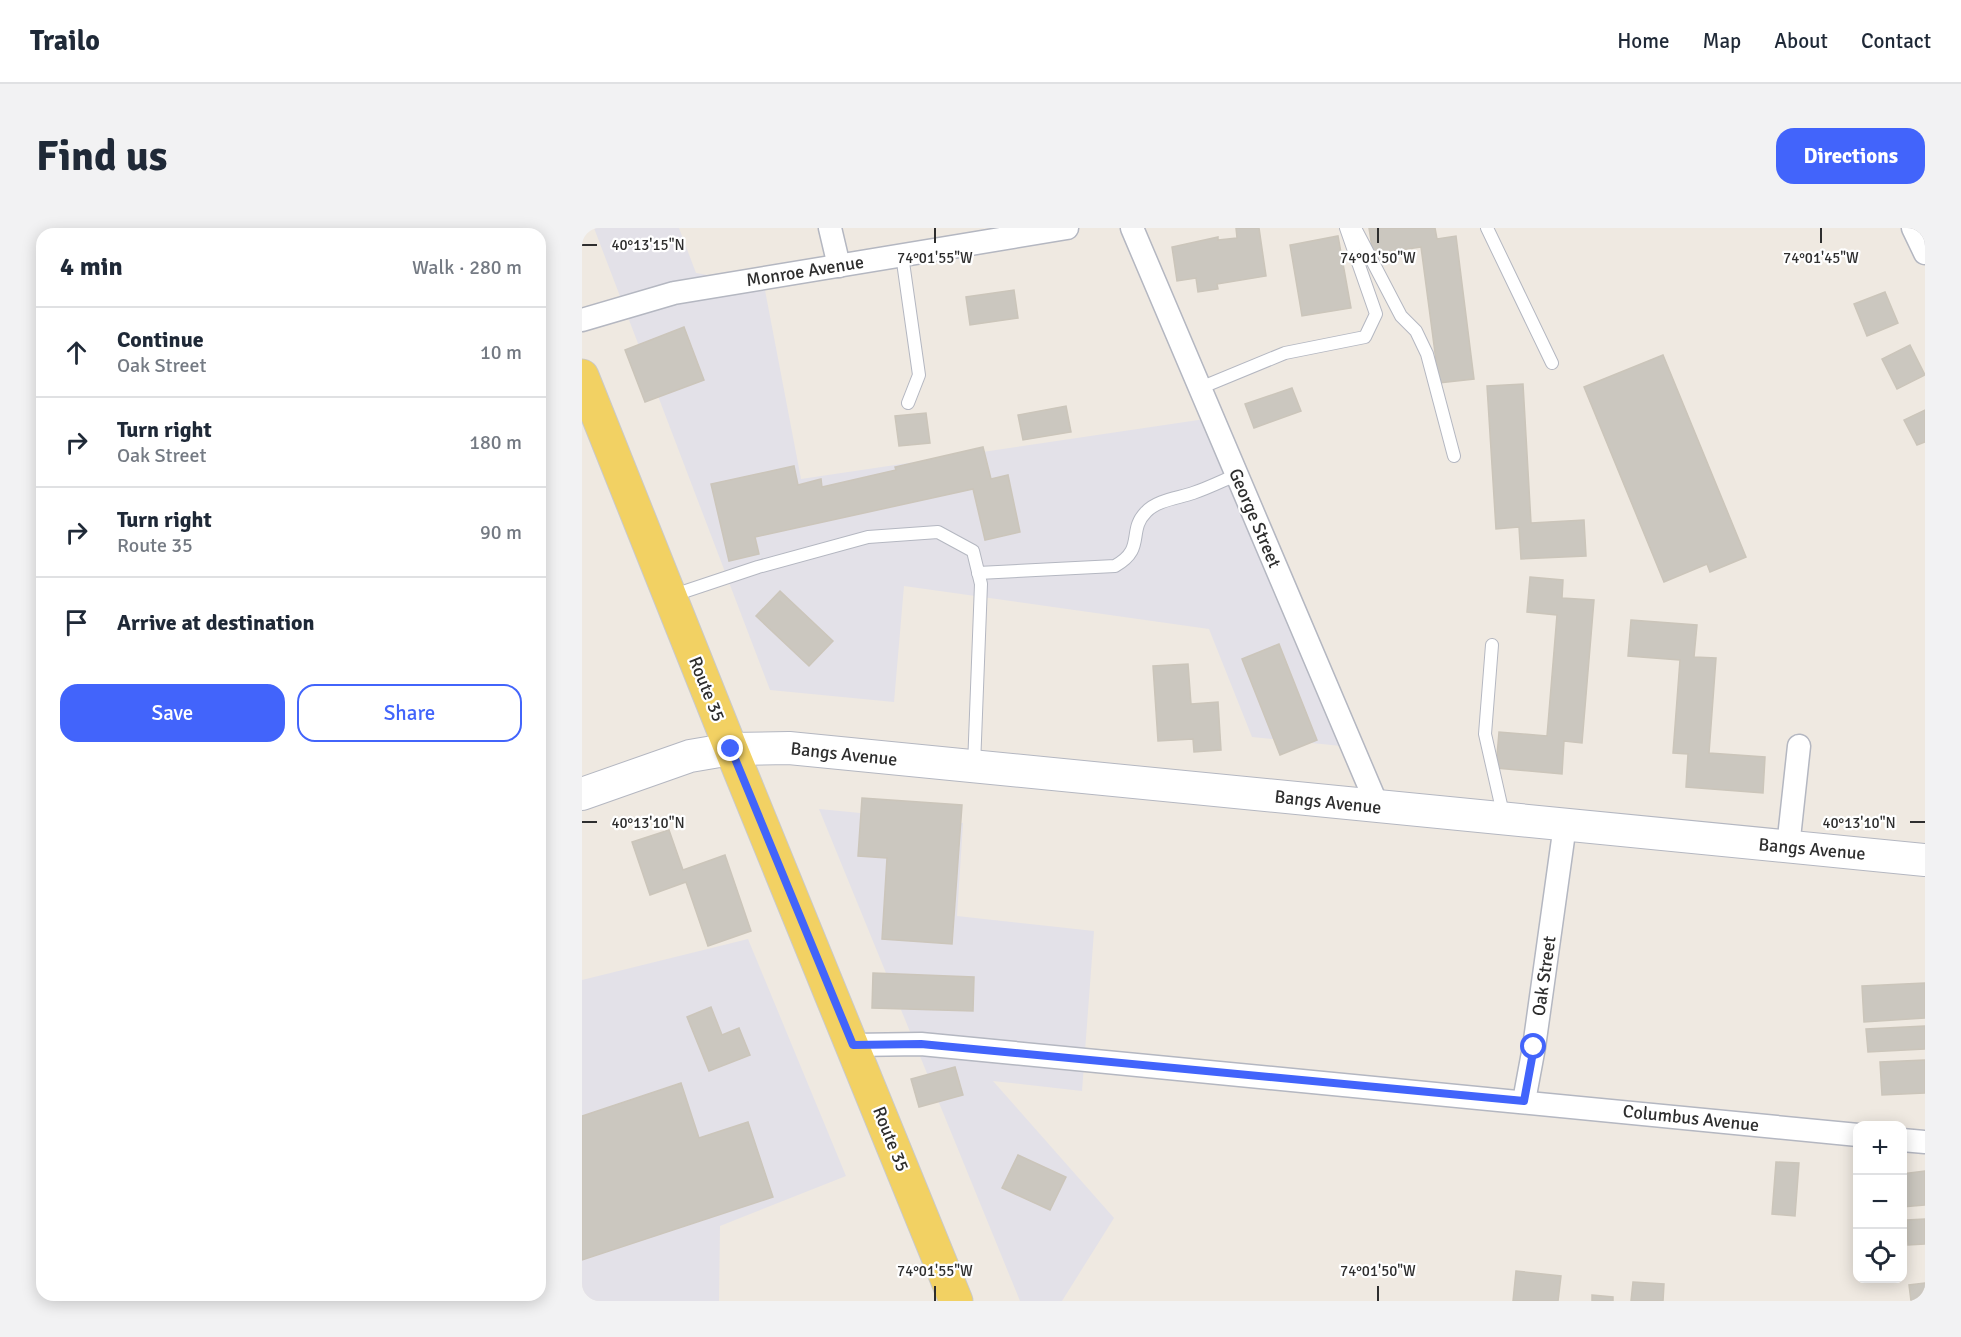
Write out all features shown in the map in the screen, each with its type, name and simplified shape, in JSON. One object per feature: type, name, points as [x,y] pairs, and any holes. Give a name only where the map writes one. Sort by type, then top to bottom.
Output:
[{"type":"main road","name":"Route 35","points":[[582,376],[956,1301]]},
{"type":"street","points":[[830,228],[839,266]]},
{"type":"street","name":"Monroe Avenue","points":[[582,320],[674,293],[1024,232],[1067,228]]},
{"type":"street","name":"George Street","points":[[1132,228],[1378,807]]},
{"type":"street","points":[[1913,228],[1925,253]]},
{"type":"street","points":[[1788,847],[1799,746]]},
{"type":"street","name":"Bangs Avenue","points":[[582,794],[690,756],[731,749],[789,748],[1925,860]]},
{"type":"street","name":"Oak Street","points":[[1524,1101],[1534,1047],[1565,825]]},
{"type":"street","points":[[853,1045],[921,1044],[1524,1101]]},
{"type":"street","name":"Columbus Avenue","points":[[1524,1101],[1853,1135]]},
{"type":"street","points":[[1907,1140],[1925,1142]]},
{"type":"lane","points":[[1200,388],[1285,353],[1365,337],[1376,314],[1346,228]]},
{"type":"lane","points":[[1355,228],[1401,316],[1416,331],[1427,354],[1454,456]]},
{"type":"lane","points":[[1487,228],[1552,363]]},
{"type":"lane","points":[[902,255],[919,375],[908,403]]},
{"type":"lane","points":[[978,573],[1115,566],[1126,559],[1134,549],[1136,531],[1145,512],[1154,506],[1194,493],[1236,475]]},
{"type":"lane","points":[[670,596],[758,567],[868,537],[938,532],[973,551],[981,584],[974,767]]},
{"type":"lane","points":[[1492,645],[1485,734],[1504,819]]},
{"type":"shaded area","points":[[594,228],[679,228],[696,273],[764,285],[801,479],[1212,418],[1351,747],[1252,737],[1209,629],[904,586],[894,702],[770,690]]},
{"type":"shaded area","points":[[819,809],[963,823],[957,916],[1094,931],[1082,1091],[993,1081],[1114,1218],[1062,1301],[1020,1301]]},
{"type":"shaded area","points":[[748,939],[846,1176],[720,1226],[719,1301],[582,1301],[582,980]]},
{"type":"building","points":[[1236,228],[1259,228],[1266,276],[1217,284],[1218,289],[1198,292],[1196,278],[1177,281],[1172,247],[1218,237],[1218,240],[1237,238]]},
{"type":"building","points":[[1369,228],[1435,228],[1437,239],[1456,236],[1474,379],[1439,383],[1421,247],[1373,254]]},
{"type":"building","points":[[1338,236],[1351,308],[1302,316],[1290,245]]},
{"type":"building","points":[[1014,290],[1018,318],[970,325],[966,297]]},
{"type":"building","points":[[1885,292],[1898,323],[1867,336],[1854,304]]},
{"type":"building","points":[[684,327],[704,380],[645,402],[625,350]]},
{"type":"building","points":[[1910,345],[1925,375],[1897,389],[1882,359]]},
{"type":"building","points":[[1663,355],[1746,557],[1710,572],[1707,564],[1664,582],[1584,387]]},
{"type":"building","points":[[1523,384],[1531,523],[1584,520],[1586,556],[1521,559],[1519,527],[1496,529],[1487,386]]},
{"type":"building","points":[[1292,388],[1301,411],[1254,428],[1245,404]]},
{"type":"building","points":[[1066,406],[1071,432],[1023,440],[1018,415]]},
{"type":"building","points":[[1925,410],[1925,442],[1917,445],[1904,420]]},
{"type":"building","points":[[926,413],[930,443],[899,446],[895,416]]},
{"type":"building","points":[[983,447],[991,479],[1008,475],[1020,532],[985,540],[973,489],[755,537],[759,554],[729,561],[711,484],[794,466],[798,485],[821,479],[822,487],[896,470],[895,467]]},
{"type":"building","points":[[1530,577],[1563,580],[1562,598],[1594,600],[1582,743],[1564,741],[1562,774],[1496,768],[1499,732],[1547,736],[1557,615],[1527,612]]},
{"type":"building","points":[[780,591],[833,641],[809,666],[756,616]]},
{"type":"building","points":[[1631,620],[1697,625],[1694,657],[1716,658],[1709,753],[1765,757],[1763,793],[1686,787],[1688,754],[1673,753],[1680,660],[1628,656]]},
{"type":"building","points":[[1279,644],[1317,740],[1280,755],[1242,659]]},
{"type":"building","points":[[1188,664],[1191,704],[1218,702],[1221,750],[1194,752],[1193,739],[1158,741],[1153,666]]},
{"type":"building","points":[[862,798],[962,805],[952,944],[882,939],[887,858],[858,856]]},
{"type":"building","points":[[669,830],[683,870],[725,855],[751,931],[708,946],[686,882],[650,895],[632,842]]},
{"type":"building","points":[[873,973],[974,977],[973,1011],[872,1008]]},
{"type":"building","points":[[1925,983],[1925,1018],[1864,1022],[1862,986]]},
{"type":"building","points":[[711,1007],[722,1035],[739,1028],[750,1055],[709,1071],[687,1017]]},
{"type":"building","points":[[1925,1026],[1925,1049],[1868,1052],[1866,1029]]},
{"type":"building","points":[[1925,1060],[1925,1093],[1882,1095],[1880,1062]]},
{"type":"building","points":[[955,1067],[963,1095],[919,1107],[911,1079]]},
{"type":"building","points":[[681,1083],[699,1138],[748,1122],[773,1197],[582,1260],[582,1116]]},
{"type":"building","points":[[1018,1155],[1066,1177],[1050,1210],[1002,1188]]},
{"type":"building","points":[[1776,1162],[1799,1163],[1795,1216],[1772,1214]]},
{"type":"building","points":[[1925,1171],[1925,1205],[1907,1207],[1907,1173]]},
{"type":"building","points":[[1925,1219],[1925,1244],[1908,1245],[1907,1220]]},
{"type":"building","points":[[1516,1271],[1561,1276],[1558,1301],[1513,1301]]},
{"type":"building","points":[[1633,1282],[1664,1284],[1663,1301],[1631,1301]]},
{"type":"building","points":[[1925,1283],[1925,1301],[1911,1301],[1909,1285]]},
{"type":"building","points":[[1592,1295],[1613,1297],[1613,1301],[1592,1301]]},
{"type":"route","points":[[731,749],[853,1045],[921,1044],[1524,1101],[1534,1047]]}]
